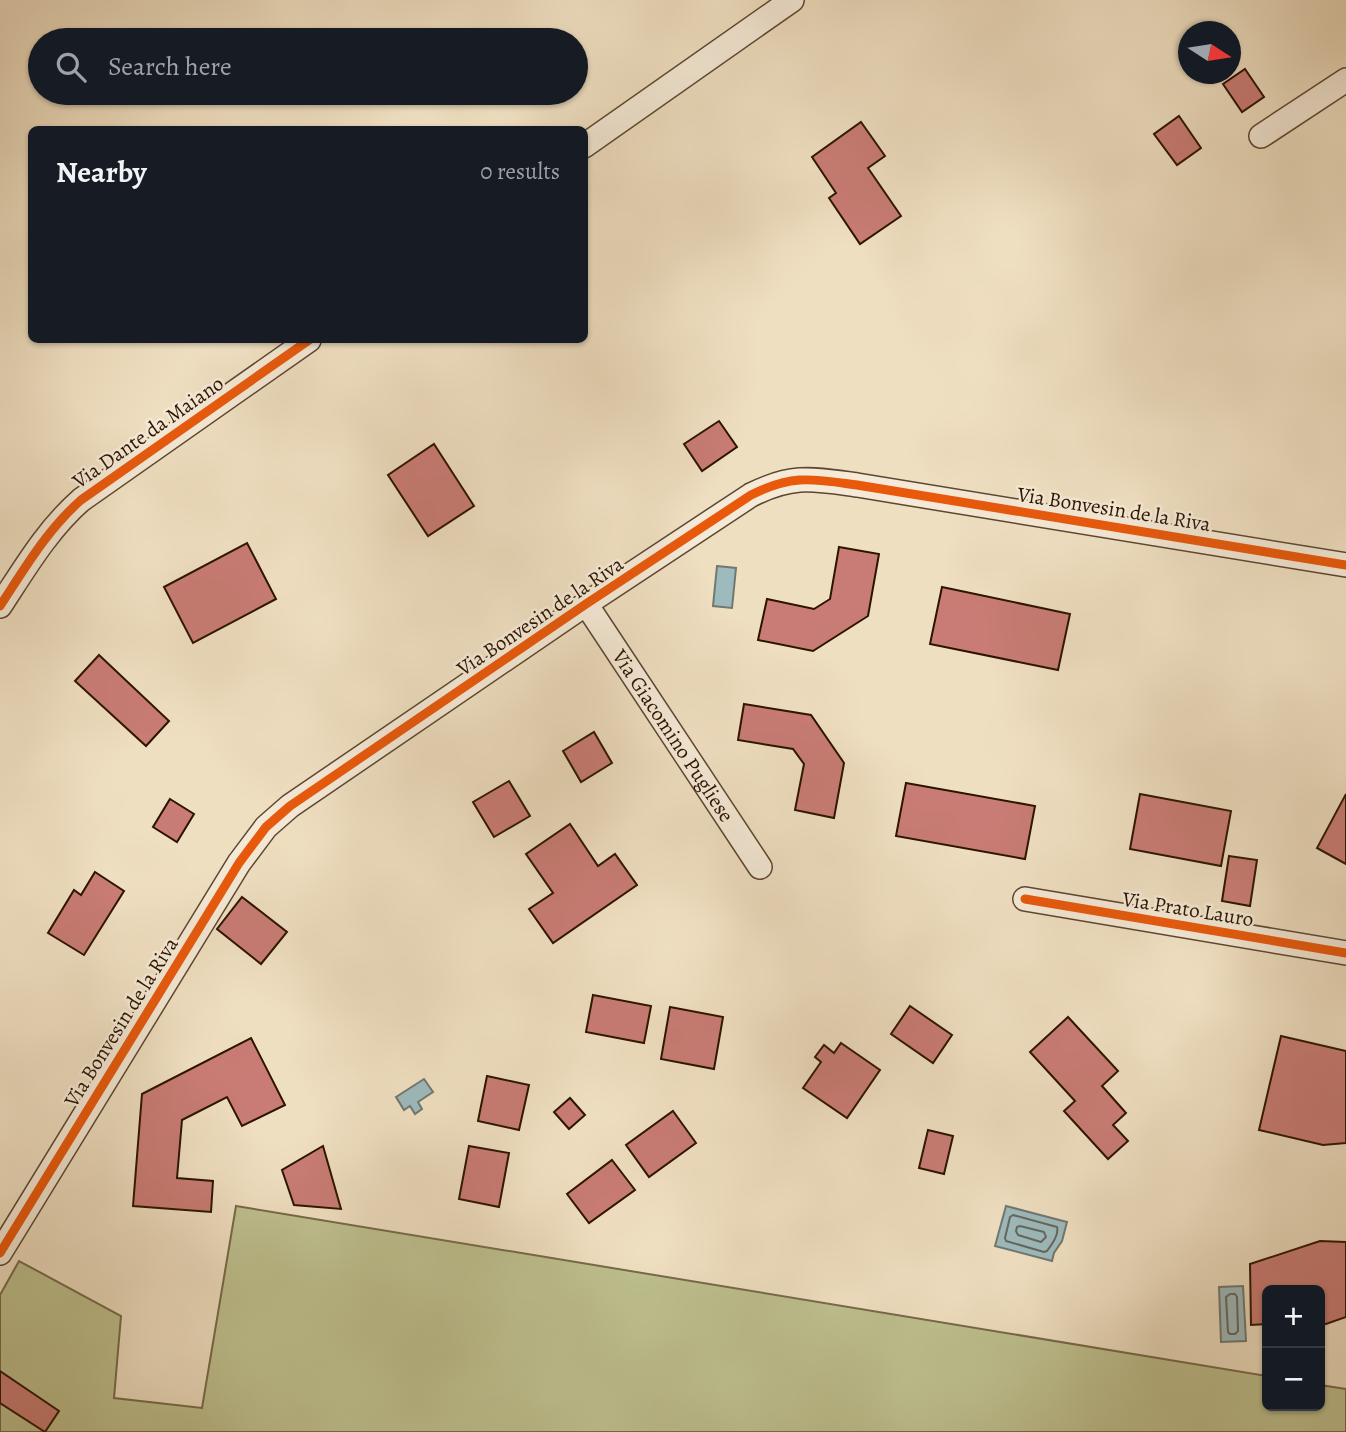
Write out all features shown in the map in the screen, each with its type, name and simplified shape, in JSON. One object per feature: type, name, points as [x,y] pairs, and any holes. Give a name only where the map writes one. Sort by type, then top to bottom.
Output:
[{"type":"street","points":[[588,143],[792,0]]},
{"type":"street","points":[[1261,136],[1346,80]]},
{"type":"street","name":"Via Dante da Maiano","points":[[0,606],[46,536],[81,500],[305,343]]},
{"type":"street","name":"Via Bonvesin de la Riva","points":[[0,1253],[232,875],[266,827],[290,806],[751,495],[773,485],[807,479],[1346,565]]},
{"type":"street","name":"Via Giacomino Pugliese","points":[[586,604],[760,867]]},
{"type":"street","name":"Via Prato Lauro","points":[[1025,899],[1346,953]]},
{"type":"green space","points":[[236,1206],[1262,1375],[1262,1411],[1325,1411],[1325,1386],[1346,1389],[1346,1432],[0,1432],[0,1295],[19,1261],[121,1316],[114,1398],[202,1408]]},
{"type":"water","points":[[717,566],[736,568],[732,608],[713,606]]},
{"type":"water","points":[[424,1079],[433,1092],[418,1102],[422,1109],[415,1114],[410,1106],[404,1110],[396,1097]]},
{"type":"water","points":[[1006,1206],[1067,1222],[1062,1241],[1052,1261],[995,1246]]},
{"type":"water","points":[[1243,1286],[1246,1341],[1221,1342],[1219,1287]]},
{"type":"building","points":[[1245,69],[1264,97],[1242,112],[1223,84],[1241,84],[1241,72]]},
{"type":"building","points":[[1179,116],[1201,148],[1177,165],[1154,134]]},
{"type":"building","points":[[861,122],[885,156],[868,168],[901,216],[860,244],[829,198],[836,193],[812,157]]},
{"type":"building","points":[[719,421],[737,447],[702,471],[684,444]]},
{"type":"building","points":[[434,444],[474,506],[428,536],[388,475]]},
{"type":"building","points":[[247,543],[276,599],[193,643],[164,587]]},
{"type":"building","points":[[839,547],[879,554],[868,616],[813,651],[758,640],[767,599],[814,609],[830,599]]},
{"type":"building","points":[[942,587],[1070,614],[1058,670],[930,644]]},
{"type":"building","points":[[99,655],[169,721],[146,746],[75,681]]},
{"type":"building","points":[[744,704],[811,715],[844,763],[834,818],[795,810],[804,764],[793,749],[738,740]]},
{"type":"building","points":[[594,732],[612,763],[581,782],[563,751]]},
{"type":"building","points":[[509,781],[530,816],[494,837],[473,802]]},
{"type":"building","points":[[906,783],[1035,806],[1025,859],[896,836]]},
{"type":"building","points":[[1140,794],[1231,811],[1221,866],[1130,849]]},
{"type":"building","points":[[1346,794],[1346,864],[1317,848]]},
{"type":"building","points":[[170,799],[194,814],[177,842],[153,827]]},
{"type":"building","points":[[570,824],[598,866],[615,854],[637,885],[553,943],[529,909],[553,893],[526,854]]},
{"type":"building","points":[[1229,856],[1257,860],[1250,906],[1222,901]]},
{"type":"building","points":[[95,872],[124,891],[84,955],[48,933],[74,890],[81,895]]},
{"type":"building","points":[[242,897],[287,932],[261,964],[217,929]]},
{"type":"building","points":[[593,995],[651,1006],[644,1043],[586,1032]]},
{"type":"building","points":[[910,1006],[952,1035],[933,1063],[891,1034]]},
{"type":"building","points":[[670,1007],[723,1017],[714,1069],[661,1059]]},
{"type":"building","points":[[1068,1017],[1118,1071],[1102,1086],[1126,1113],[1113,1125],[1128,1141],[1108,1159],[1064,1111],[1075,1101],[1030,1052]]},
{"type":"building","points":[[1281,1036],[1346,1051],[1346,1143],[1323,1145],[1259,1130]]},
{"type":"building","points":[[251,1038],[285,1105],[242,1126],[227,1097],[182,1120],[177,1178],[213,1181],[211,1212],[133,1206],[142,1094]]},
{"type":"building","points":[[841,1043],[880,1070],[847,1118],[803,1088],[821,1062],[815,1057],[824,1045],[834,1053]]},
{"type":"building","points":[[487,1076],[529,1085],[519,1130],[478,1121]]},
{"type":"building","points":[[570,1098],[585,1115],[569,1129],[554,1112]]},
{"type":"building","points":[[673,1111],[696,1143],[649,1177],[626,1145]]},
{"type":"building","points":[[928,1130],[953,1136],[944,1174],[919,1168]]},
{"type":"building","points":[[323,1146],[341,1209],[294,1205],[282,1170]]},
{"type":"building","points":[[469,1146],[509,1153],[499,1207],[459,1199]]},
{"type":"building","points":[[612,1160],[635,1190],[589,1223],[567,1194]]},
{"type":"building","points":[[1320,1241],[1346,1242],[1346,1317],[1325,1324],[1325,1285],[1262,1285],[1262,1324],[1251,1325],[1250,1264]]},
{"type":"building","points":[[0,1371],[59,1411],[45,1432],[0,1403]]},
{"type":"cycle path","points":[[0,606],[47,537],[81,500],[305,343]]},
{"type":"cycle path","points":[[0,1253],[239,863],[266,827],[290,806],[751,495],[791,481],[828,481],[1346,565]]},
{"type":"cycle path","points":[[1025,899],[1346,953]]}]
